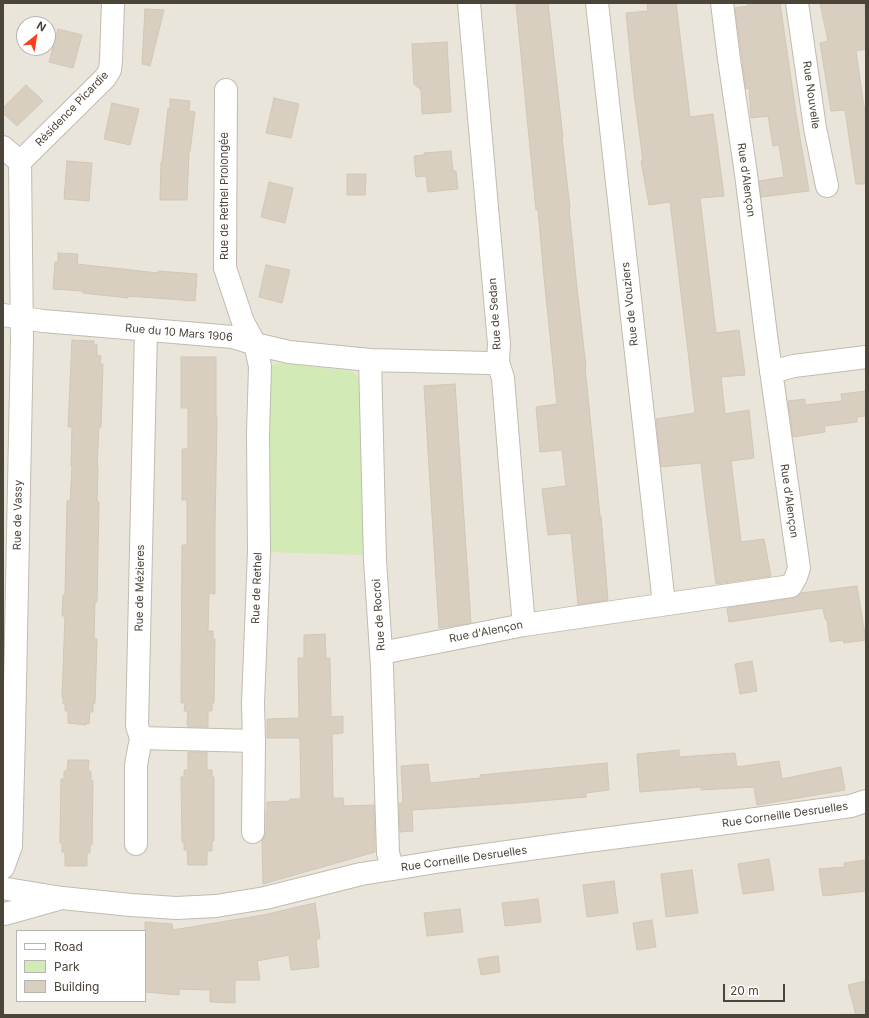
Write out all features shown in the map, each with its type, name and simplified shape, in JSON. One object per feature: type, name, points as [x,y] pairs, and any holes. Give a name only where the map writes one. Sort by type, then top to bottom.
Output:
[{"type":"street","name":"Résidence Picardie","points":[[20,162],[105,78],[110,70],[113,3]]},
{"type":"street","name":"Rue de Sedan","points":[[469,3],[499,344],[498,362],[503,378],[524,625]]},
{"type":"street","name":"Rue de Vouziers","points":[[597,3],[664,604]]},
{"type":"street","name":"Rue d'Alençon","points":[[381,653],[524,625],[791,586],[796,577],[799,568],[722,3]]},
{"type":"street","name":"Rue Nouvelle","points":[[797,3],[815,128],[828,186]]},
{"type":"street","name":"Rue de Rethel Prolongée","points":[[226,90],[225,268],[243,322],[255,344]]},
{"type":"street","points":[[3,147],[20,162]]},
{"type":"street","name":"Rue de Vassy","points":[[3,868],[11,846],[8,734],[22,338],[12,317],[20,162]]},
{"type":"street","name":"Rue du 10 Mars 1906","points":[[12,317],[233,337],[289,352],[370,360],[498,362]]},
{"type":"street","name":"Rue de Mézieres","points":[[136,844],[136,765],[141,738],[137,726],[146,330]]},
{"type":"street","name":"Rue de Rethel","points":[[253,832],[253,703],[258,551],[258,433],[260,366],[255,344]]},
{"type":"street","points":[[772,372],[794,366],[866,357]]},
{"type":"street","name":"Rue de Rocroi","points":[[370,360],[376,560],[388,853],[393,869]]},
{"type":"street","points":[[141,738],[254,741]]},
{"type":"street","name":"Rue Corneille Desruelles","points":[[5,887],[62,898],[131,905],[176,908],[216,906],[265,898],[361,874],[442,861],[851,806],[866,801]]},
{"type":"street","points":[[4,915],[9,906],[10,897],[5,887]]},
{"type":"street","name":"Rue Corneille Desruelles","points":[[4,915],[62,898]]},
{"type":"shaded area","points":[[3,3],[866,3],[866,1009],[787,1015],[3,1015]]},
{"type":"shaded area","points":[[866,1009],[866,1015],[787,1015],[855,1011]]},
{"type":"green space","points":[[278,363],[352,371],[363,382],[365,555],[265,552],[269,367]]},
{"type":"building","points":[[516,3],[548,3],[563,138],[608,600],[578,605],[571,533],[548,535],[542,489],[566,486],[562,450],[540,452],[536,407],[557,404]]},
{"type":"building","points":[[647,3],[676,3],[690,117],[713,114],[724,196],[700,198],[716,333],[739,330],[745,375],[721,377],[725,414],[749,410],[754,458],[731,461],[741,542],[764,539],[771,576],[716,584],[701,463],[661,467],[656,419],[695,413],[670,202],[649,205],[641,161],[643,161],[626,13],[648,11]]},
{"type":"building","points":[[748,3],[780,3],[809,191],[761,197],[759,181],[784,177],[779,145],[773,146],[768,116],[751,118],[749,88],[746,89],[735,8],[748,6]]},
{"type":"building","points":[[820,3],[864,3],[866,12],[866,49],[856,51],[864,107],[866,106],[866,184],[856,184],[845,110],[831,111],[820,43],[828,41]]},
{"type":"building","points":[[145,9],[164,10],[150,66],[142,64]]},
{"type":"building","points":[[58,29],[82,35],[73,68],[49,62],[51,56],[56,56],[56,36]]},
{"type":"building","points":[[447,42],[451,112],[422,114],[421,90],[414,84],[412,44]]},
{"type":"building","points":[[26,85],[43,101],[17,126],[3,113],[3,108]]},
{"type":"building","points":[[274,98],[299,104],[291,138],[266,133]]},
{"type":"building","points":[[170,99],[190,101],[189,111],[195,112],[189,151],[187,200],[160,200],[161,162],[168,108],[170,109]]},
{"type":"building","points":[[112,103],[139,109],[130,145],[104,139]]},
{"type":"building","points":[[451,151],[453,171],[456,171],[458,189],[428,192],[426,176],[416,177],[414,156],[424,155],[424,153]]},
{"type":"building","points":[[67,161],[92,163],[89,201],[64,199]]},
{"type":"building","points":[[347,174],[366,174],[365,195],[347,195]]},
{"type":"building","points":[[269,182],[293,188],[285,223],[261,217]]},
{"type":"building","points":[[58,253],[78,254],[77,264],[158,273],[158,271],[197,274],[195,301],[128,296],[128,298],[83,293],[83,291],[53,289],[55,262],[58,262]]},
{"type":"building","points":[[266,265],[290,270],[282,303],[259,297]]},
{"type":"building","points":[[72,340],[94,341],[94,344],[97,345],[97,355],[101,356],[100,364],[103,364],[101,427],[99,427],[97,466],[97,501],[99,502],[97,602],[95,602],[94,639],[97,639],[95,703],[93,704],[93,712],[90,712],[89,724],[86,723],[86,725],[68,723],[68,711],[65,711],[65,704],[63,704],[62,697],[65,616],[62,616],[63,595],[65,595],[67,501],[70,501],[72,466],[72,427],[68,427]]},
{"type":"building","points":[[181,357],[216,357],[217,417],[215,594],[209,593],[208,631],[213,631],[213,639],[215,639],[214,703],[212,703],[212,711],[208,711],[208,727],[188,727],[188,711],[184,711],[185,703],[181,703],[182,545],[187,545],[187,500],[182,500],[182,449],[188,449],[188,408],[181,408]]},
{"type":"building","points":[[455,384],[471,623],[439,628],[424,386]]},
{"type":"building","points":[[866,391],[866,416],[857,417],[857,422],[824,426],[825,432],[793,437],[788,401],[805,399],[805,405],[842,401],[841,394]]},
{"type":"building","points":[[857,586],[866,640],[844,643],[843,640],[830,642],[827,620],[825,619],[823,608],[729,622],[727,608],[793,598],[801,593]]},
{"type":"building","points":[[325,634],[326,658],[330,658],[331,717],[343,716],[343,733],[332,734],[333,798],[343,798],[344,806],[374,805],[375,852],[263,884],[262,841],[266,832],[267,802],[301,799],[300,738],[267,738],[267,719],[299,718],[298,658],[304,658],[304,635]]},
{"type":"building","points":[[752,661],[757,691],[740,694],[735,664]]},
{"type":"building","points":[[679,750],[679,757],[735,753],[737,767],[779,761],[782,779],[841,767],[845,790],[757,805],[754,787],[701,790],[701,787],[640,792],[637,754]]},
{"type":"building","points":[[188,752],[207,752],[207,770],[212,770],[212,777],[214,777],[214,841],[212,841],[212,851],[207,851],[207,865],[188,865],[187,850],[184,850],[184,842],[182,842],[181,777],[184,777],[184,770],[188,770]]},
{"type":"building","points":[[68,760],[89,760],[88,771],[91,771],[91,780],[93,781],[92,845],[90,845],[90,853],[87,853],[87,866],[65,866],[65,852],[62,852],[62,843],[60,843],[61,779],[64,779],[64,771],[67,771]]},
{"type":"building","points":[[607,763],[609,790],[586,793],[586,797],[412,810],[413,831],[400,832],[399,803],[403,803],[401,766],[428,764],[430,783],[480,778],[480,775]]},
{"type":"building","points":[[769,859],[774,890],[743,894],[738,864]]},
{"type":"building","points":[[866,860],[866,891],[823,896],[819,869],[845,867],[844,863]]},
{"type":"building","points":[[692,870],[698,913],[666,917],[661,874]]},
{"type":"building","points":[[614,881],[618,913],[587,917],[583,885]]},
{"type":"building","points":[[538,899],[541,922],[505,926],[502,903]]},
{"type":"building","points":[[315,903],[320,938],[316,940],[319,967],[291,970],[289,955],[257,961],[260,980],[235,980],[235,1003],[210,1002],[210,990],[179,989],[179,995],[146,992],[145,922],[172,924],[173,930],[263,915]]},
{"type":"building","points":[[460,909],[463,932],[427,936],[424,913]]},
{"type":"building","points":[[652,920],[656,947],[637,950],[633,923]]},
{"type":"building","points":[[498,956],[500,972],[481,975],[478,959]]},
{"type":"building","points":[[866,981],[866,1015],[856,1015],[848,985]]}]
